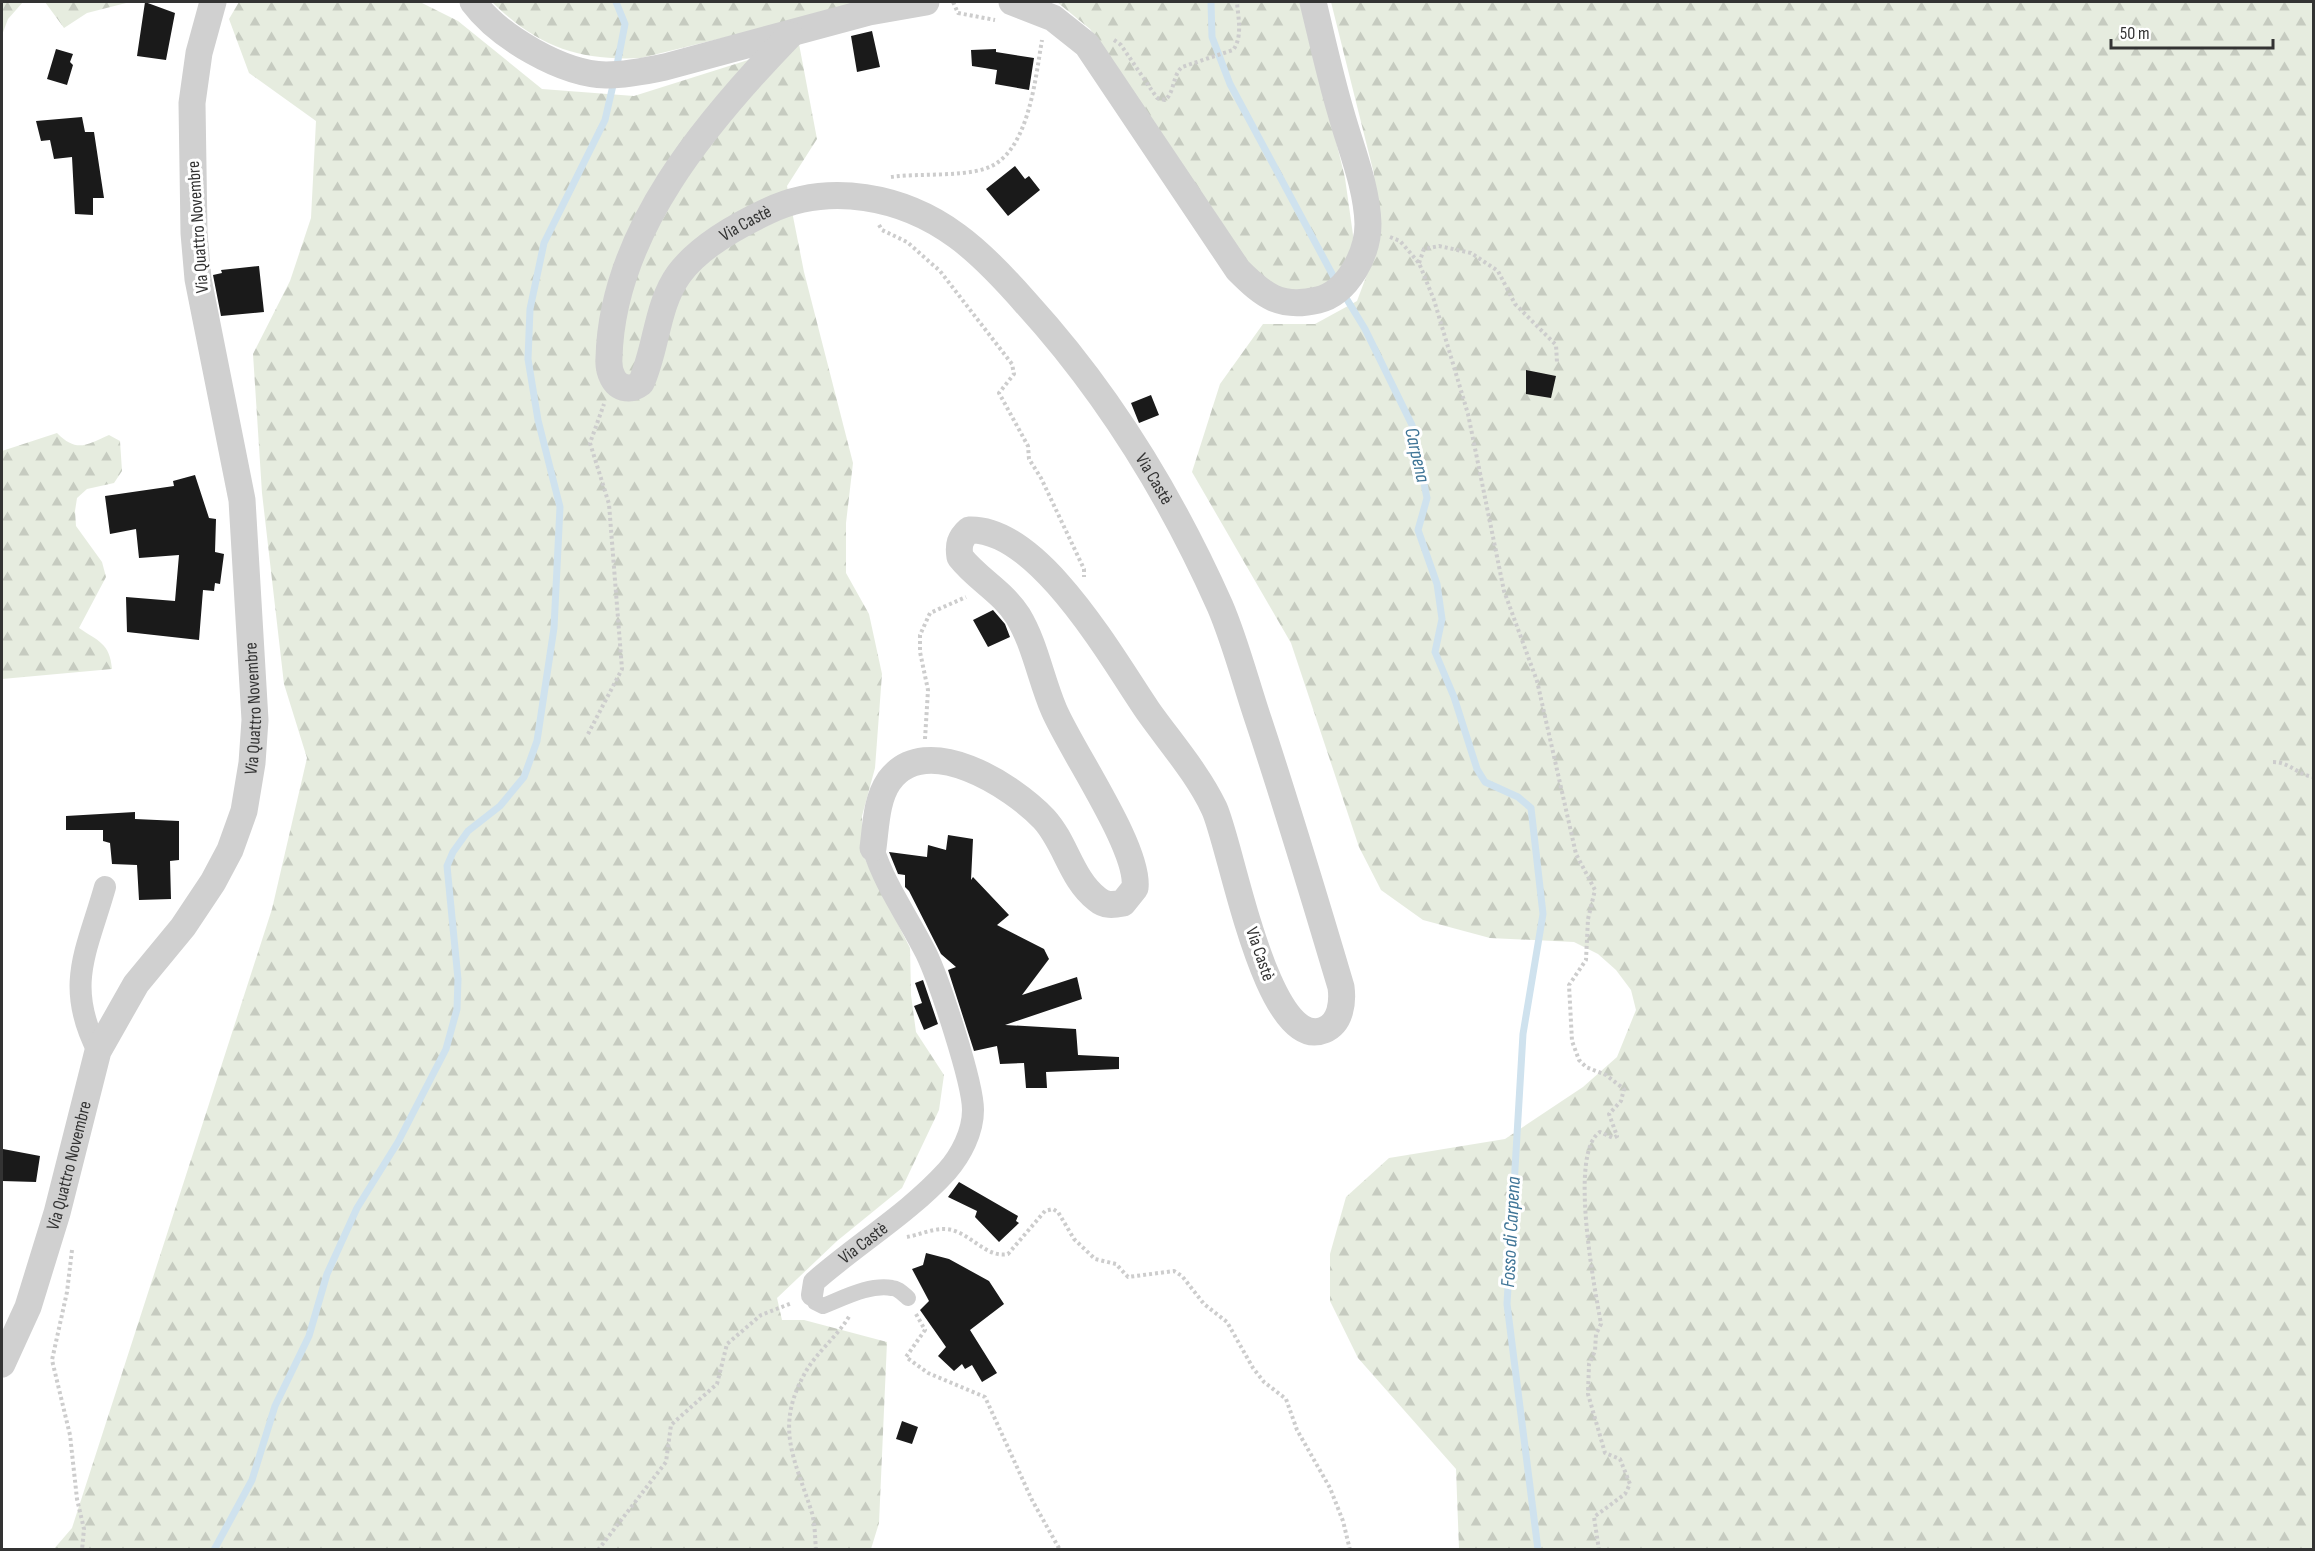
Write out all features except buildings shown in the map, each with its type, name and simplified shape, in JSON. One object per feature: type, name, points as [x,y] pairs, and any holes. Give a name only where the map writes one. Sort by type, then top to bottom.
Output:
[{"type":"street","name":"Via Quattro Novembre","points":[[2,1364],[28,1307],[57,1213],[98,1051],[136,984],[183,927],[213,882],[230,850],[244,811],[252,763],[255,720],[242,500],[198,279],[194,233],[192,103],[199,53],[213,2]]},
{"type":"street","points":[[473,2],[490,22],[519,43],[579,71],[605,75],[643,72],[869,12],[926,2]]},
{"type":"street","points":[[1008,11],[1053,18],[1087,45],[1238,270],[1257,289],[1275,301],[1289,303],[1336,291],[1361,256],[1368,226],[1361,179],[1340,110],[1313,2]]},
{"type":"street","points":[[623,387],[614,381],[609,365],[609,331],[618,296],[637,241],[669,185],[704,133],[744,82],[789,35]]},
{"type":"street","name":"Via Castè","points":[[623,387],[630,389],[641,383],[669,293],[680,273],[700,254],[751,219],[783,204],[813,196],[860,196],[919,214],[956,235],[1011,286],[1047,326],[1111,409],[1174,511],[1221,609],[1286,803],[1341,987],[1343,999],[1339,1016],[1328,1028],[1314,1031],[1305,1029],[1288,1015],[1276,999],[1261,965],[1224,830],[1208,794],[1133,689],[1104,641],[1079,609],[1028,555],[987,532],[969,530],[959,542],[960,557],[1006,600],[1024,627],[1054,711],[1118,830],[1135,872],[1135,888],[1132,895],[1123,903],[1112,905],[1096,899],[1078,878],[1061,840],[1026,802],[1005,785],[968,769],[940,761],[922,760],[912,762],[890,781],[878,807],[873,848],[880,872],[927,955],[967,1080],[973,1109],[970,1131],[960,1154],[947,1171],[912,1205],[814,1282],[812,1295]]},
{"type":"street","points":[[98,1051],[88,1032],[82,1011],[80,977],[81,960],[105,887]]},
{"type":"street","points":[[812,1295],[815,1302],[823,1306],[864,1290],[894,1287],[908,1298]]},
{"type":"path","points":[[953,2],[958,13],[1008,11]]},
{"type":"path","points":[[1112,39],[1121,45],[1157,98],[1162,101],[1169,96],[1177,71],[1233,50],[1238,44],[1237,2]]},
{"type":"path","points":[[860,196],[872,186],[892,177],[984,169],[1009,152],[1023,128],[1041,46],[1040,33]]},
{"type":"path","points":[[900,208],[879,217],[878,223],[882,230],[908,242],[940,271],[1015,370],[999,393],[1028,446],[1029,459],[1041,478],[1084,569],[1084,592],[1079,609]]},
{"type":"path","points":[[1368,226],[1400,241],[1419,263],[1434,300],[1468,414],[1504,591],[1537,681],[1576,854],[1595,890],[1588,919],[1586,960],[1569,985],[1572,1041],[1580,1060],[1586,1067],[1606,1075],[1624,1089],[1621,1101],[1609,1114],[1617,1136],[1612,1138],[1600,1132],[1590,1143],[1584,1197],[1591,1264],[1601,1324],[1596,1334],[1596,1351],[1589,1364],[1588,1394],[1603,1450],[1606,1455],[1620,1459],[1630,1484],[1625,1494],[1594,1517],[1599,1550]]},
{"type":"path","points":[[1419,263],[1424,249],[1439,246],[1471,254],[1498,271],[1515,304],[1556,345],[1557,362]]},
{"type":"path","points":[[588,734],[622,669],[609,504],[590,443],[604,403],[623,387]]},
{"type":"path","points":[[922,760],[928,690],[920,652],[923,622],[930,613],[963,598],[977,593],[996,592]]},
{"type":"path","points":[[2273,762],[2288,764],[2301,775],[2313,777]]},
{"type":"path","points":[[897,1241],[944,1229],[959,1232],[995,1254],[1008,1254],[1045,1211],[1053,1209],[1058,1212],[1074,1239],[1095,1259],[1116,1264],[1128,1277],[1167,1271],[1182,1276],[1204,1304],[1227,1322],[1237,1345],[1264,1382],[1286,1399],[1297,1430],[1330,1488],[1343,1521],[1350,1550]]},
{"type":"path","points":[[57,1213],[72,1250],[68,1292],[52,1360],[70,1435],[77,1499],[84,1529],[82,1550]]},
{"type":"path","points":[[816,1550],[812,1514],[790,1448],[788,1412],[805,1372],[838,1334],[864,1290]]},
{"type":"path","points":[[598,1550],[666,1462],[672,1425],[717,1384],[727,1344],[761,1314],[812,1295]]},
{"type":"path","points":[[908,1298],[924,1330],[906,1357],[928,1373],[985,1397],[1032,1500],[1060,1550]]},
{"type":"green space","points":[[2,2],[23,2],[8,19],[2,35]]},
{"type":"green space","points":[[45,2],[130,2],[87,13],[64,28]]},
{"type":"green space","points":[[239,2],[420,2],[458,21],[542,89],[634,96],[799,44],[817,139],[787,186],[804,272],[853,463],[846,523],[846,573],[869,614],[882,674],[875,768],[862,816],[863,855],[910,948],[911,995],[916,1032],[944,1075],[939,1110],[902,1188],[837,1241],[777,1298],[782,1320],[804,1320],[887,1342],[879,1523],[871,1549],[53,1550],[72,1528],[272,909],[307,758],[284,684],[262,493],[253,354],[290,281],[311,218],[316,121],[249,73],[229,19]]},
{"type":"green space","points":[[492,2],[868,2],[641,58],[618,58],[598,57],[560,48],[526,30]]},
{"type":"green space","points":[[1057,2],[1302,2],[1345,178],[1354,242],[1340,271],[1326,288],[1282,291],[1254,271],[1090,29]]},
{"type":"green space","points":[[1331,2],[2313,2],[2313,1549],[1459,1549],[1456,1469],[1358,1358],[1330,1301],[1330,1254],[1346,1197],[1389,1158],[1505,1139],[1583,1087],[1617,1057],[1636,1010],[1631,990],[1616,970],[1598,954],[1574,942],[1490,938],[1423,920],[1381,890],[1359,847],[1291,643],[1192,472],[1220,384],[1263,324],[1315,324],[1357,301],[1375,253],[1374,174]]},
{"type":"green space","points":[[57,433],[76,445],[88,444],[109,435],[120,441],[122,471],[114,483],[87,489],[77,498],[75,511],[76,526],[102,562],[106,577],[79,628],[106,648],[112,669],[2,679],[2,451]]},
{"type":"waterway","points":[[616,2],[625,24],[616,70]]},
{"type":"waterway","name":"Carpena","points":[[1211,2],[1212,37],[1230,84],[1337,283]]},
{"type":"waterway","points":[[214,1550],[252,1480],[275,1406],[309,1336],[327,1274],[357,1208],[398,1142],[446,1049],[457,1009],[458,979],[447,866],[453,852],[468,831],[500,806],[524,777],[537,741],[554,628],[560,507],[538,420],[528,359],[530,309],[544,243],[605,120],[614,81]]},
{"type":"waterway","name":"Carpena","points":[[1343,293],[1365,329],[1412,425],[1427,498],[1418,530],[1437,584],[1442,619],[1435,652],[1454,697],[1477,769],[1485,782],[1518,797],[1531,808],[1543,914],[1523,1034],[1507,1304],[1538,1550]]},
{"type":"water label","name":"Fosso di Carpena","points":[[1511,1232]]}]
